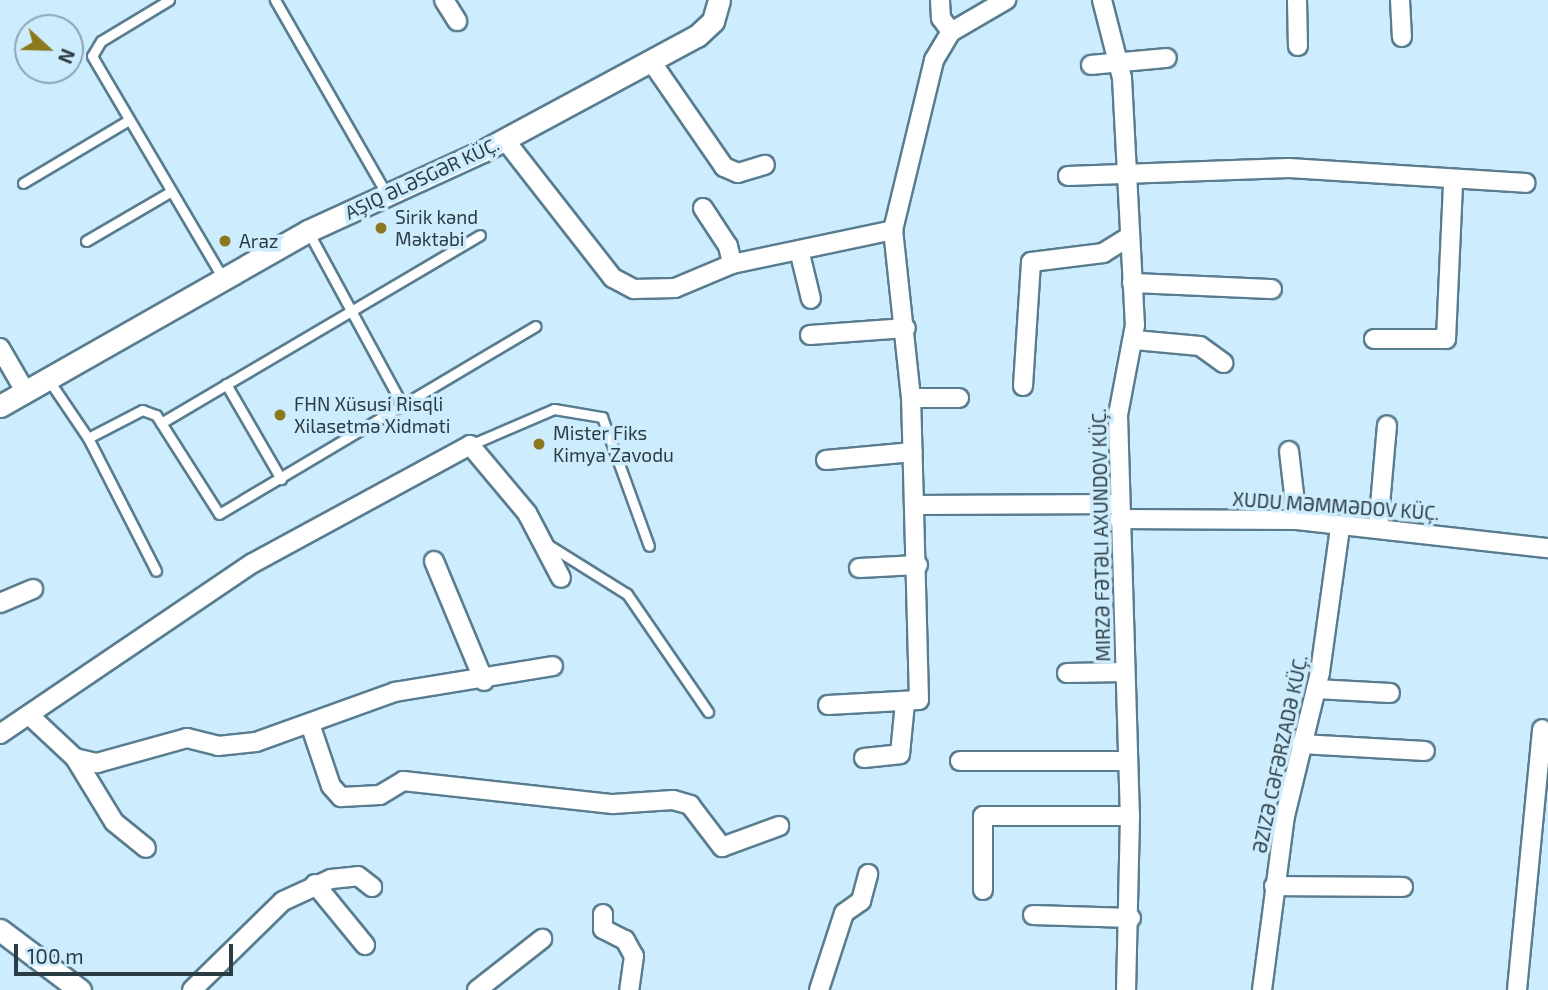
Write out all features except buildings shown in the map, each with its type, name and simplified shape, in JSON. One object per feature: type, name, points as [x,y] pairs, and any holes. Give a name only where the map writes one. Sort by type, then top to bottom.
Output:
[{"type":"street","points":[[444,0],[457,21]]},
{"type":"street","points":[[0,406],[308,231],[505,140],[708,29],[719,0]]},
{"type":"street","points":[[940,0],[941,18],[951,32]]},
{"type":"street","points":[[828,705],[905,704],[919,699],[918,565],[911,398],[906,327],[892,230],[934,60],[951,32],[1006,0]]},
{"type":"street","name":"MIRZƏ FƏTƏLI AXUNDOV KÜÇ.","points":[[1102,0],[1120,61],[1135,340],[1120,401],[1119,512],[1130,816],[1131,918],[1126,990]]},
{"type":"street","points":[[1297,0],[1298,46]]},
{"type":"street","points":[[1400,0],[1402,37]]},
{"type":"street","points":[[1091,65],[1167,58]]},
{"type":"street","points":[[651,61],[724,167],[738,173],[765,165]]},
{"type":"street","points":[[505,140],[623,286],[675,288],[732,264],[800,254],[892,230]]},
{"type":"street","points":[[1068,176],[1289,168],[1453,182],[1527,183]]},
{"type":"street","points":[[1374,339],[1446,339],[1453,182]]},
{"type":"street","points":[[703,208],[728,246],[732,264]]},
{"type":"street","points":[[1023,386],[1031,262],[1103,253],[1129,237]]},
{"type":"street","points":[[800,254],[811,299]]},
{"type":"street","points":[[1132,283],[1272,289]]},
{"type":"street","points":[[810,335],[906,327]]},
{"type":"street","points":[[1135,340],[1200,346],[1223,363]]},
{"type":"street","points":[[0,348],[24,391]]},
{"type":"street","points":[[911,398],[959,398]]},
{"type":"street","points":[[1378,528],[1387,425]]},
{"type":"street","points":[[0,734],[253,563],[470,445],[519,501],[561,578]]},
{"type":"street","points":[[1289,451],[1297,520]]},
{"type":"street","points":[[826,460],[914,452]]},
{"type":"street","name":"XUDU MƏMMƏDOV KÜÇ.","points":[[916,505],[1297,520],[1339,527],[1378,528],[1548,548]]},
{"type":"street","name":"ƏZIZƏ CƏFƏRZADƏ KÜÇ.","points":[[1262,990],[1274,886],[1301,744],[1316,689],[1339,527]]},
{"type":"street","points":[[434,561],[484,681]]},
{"type":"street","points":[[859,568],[918,565]]},
{"type":"street","points":[[0,603],[33,589]]},
{"type":"street","points":[[75,758],[97,763],[187,738],[218,746],[256,742],[395,692],[484,681],[553,666]]},
{"type":"street","points":[[1067,673],[1124,672]]},
{"type":"street","points":[[1316,689],[1390,693]]},
{"type":"street","points":[[864,758],[901,754],[905,704]]},
{"type":"street","points":[[29,715],[75,758],[114,822],[145,848]]},
{"type":"street","points":[[310,724],[331,786],[341,797],[380,796],[403,781],[613,804],[673,800],[690,805],[722,847],[779,826]]},
{"type":"street","points":[[1517,990],[1542,729]]},
{"type":"street","points":[[1301,744],[1425,751]]},
{"type":"street","points":[[960,761],[1128,761]]},
{"type":"street","points":[[983,890],[983,816],[1130,816]]},
{"type":"street","points":[[819,990],[844,913],[861,901],[868,874]]},
{"type":"street","points":[[192,990],[261,917],[315,884],[358,876],[372,887]]},
{"type":"street","points":[[315,884],[365,945]]},
{"type":"street","points":[[1274,886],[1403,887]]},
{"type":"street","points":[[603,914],[603,929],[625,940],[634,956],[629,990]]},
{"type":"street","points":[[1033,915],[1131,918]]},
{"type":"street","points":[[0,930],[80,990]]},
{"type":"street","points":[[477,990],[542,939]]},
{"type":"lane","points":[[169,0],[101,41],[92,56],[127,121],[223,278]]},
{"type":"lane","points":[[275,0],[386,193]]},
{"type":"lane","points":[[23,183],[127,121]]},
{"type":"lane","points":[[86,241],[170,192]]},
{"type":"lane","points":[[308,231],[403,406]]},
{"type":"lane","points":[[160,423],[480,235]]},
{"type":"lane","points":[[88,438],[142,410],[160,423],[219,514],[535,326]]},
{"type":"lane","points":[[47,378],[88,438],[156,571]]},
{"type":"lane","points":[[226,384],[281,479]]},
{"type":"lane","points":[[470,445],[554,409],[602,417],[649,546]]},
{"type":"lane","points":[[543,541],[627,594],[708,712]]},
{"type":"place","name":"Sirik kənd Məktəbi","points":[[381,228]]},
{"type":"place","name":"Araz","points":[[225,241]]},
{"type":"place","name":"FHN Xüsusi Risqli Xilasetmə Xidməti","points":[[280,415]]},
{"type":"place","name":"Mister Fiks Kimya Zavodu","points":[[539,444]]}]
